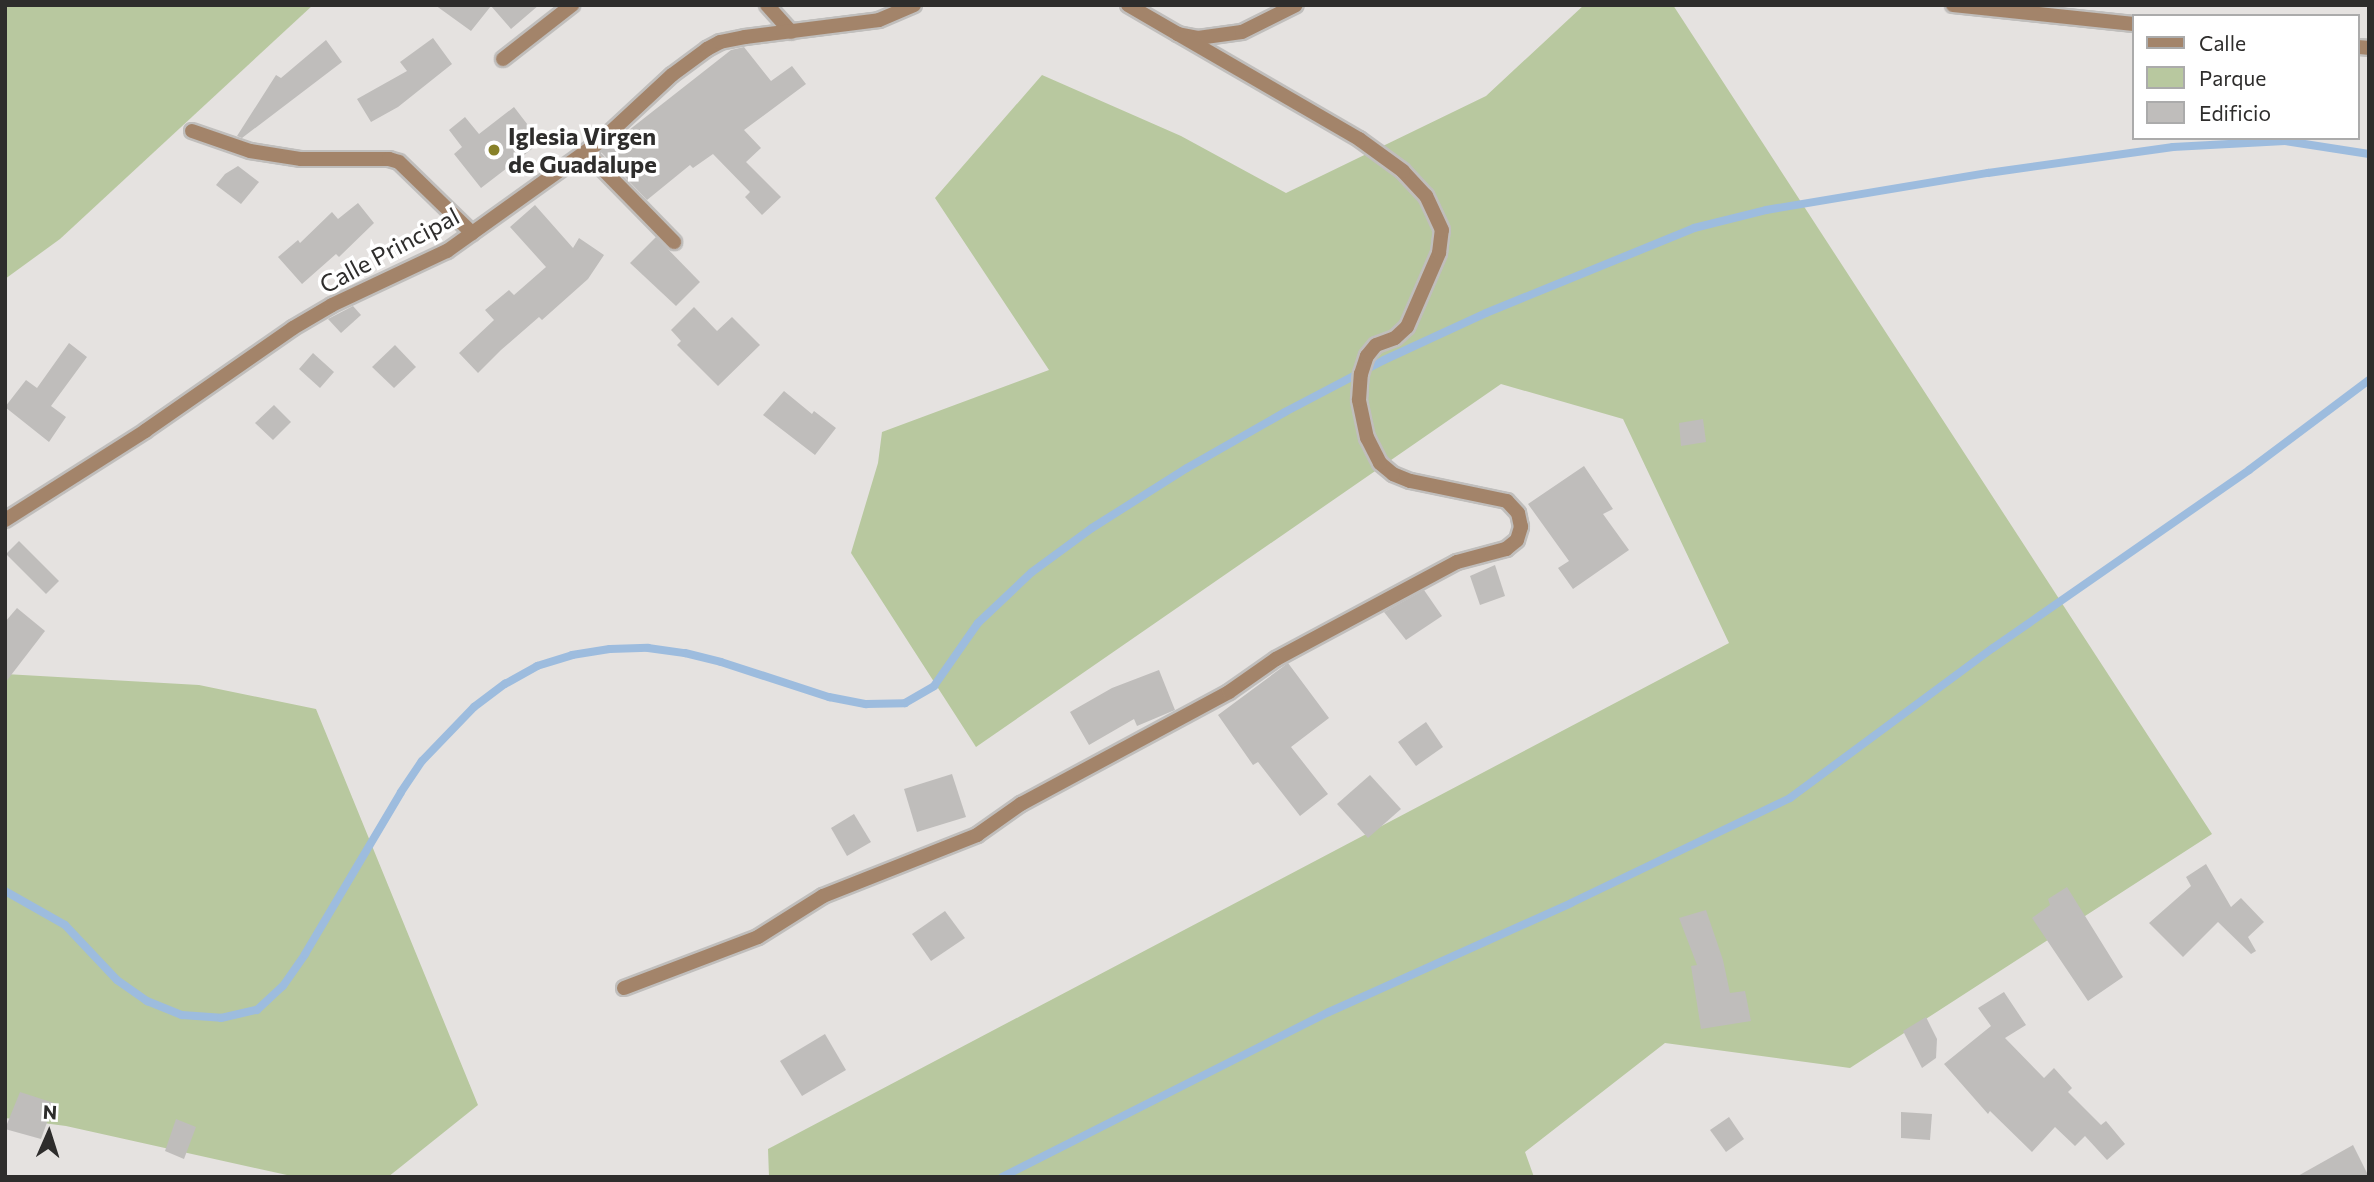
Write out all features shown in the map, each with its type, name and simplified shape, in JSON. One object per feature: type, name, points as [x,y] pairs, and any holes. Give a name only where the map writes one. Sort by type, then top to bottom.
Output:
[{"type":"street","points":[[503,59],[572,5]]},
{"type":"street","points":[[767,5],[791,32]]},
{"type":"street","name":"Calle Principal","points":[[5,520],[145,431],[293,328],[332,305],[447,251],[586,152],[672,75],[707,49],[720,42],[879,20],[914,5]]},
{"type":"street","points":[[624,988],[758,937],[823,896],[977,835],[1021,804],[1229,692],[1276,659],[1457,562],[1506,549],[1517,540],[1521,527],[1518,513],[1507,501],[1421,484],[1393,474],[1380,463],[1367,438],[1359,400],[1361,374],[1367,356],[1376,345],[1395,338],[1407,327],[1440,253],[1442,230],[1426,196],[1402,171],[1359,139],[1128,5]]},
{"type":"street","points":[[1178,34],[1198,38],[1242,32],[1296,5]]},
{"type":"street","points":[[1953,5],[2132,24]]},
{"type":"street","points":[[192,131],[250,152],[301,159],[389,159],[399,162],[472,233]]},
{"type":"street","points":[[586,152],[674,242]]},
{"type":"green space","points":[[5,5],[313,5],[60,239],[5,279]]},
{"type":"green space","points":[[1584,5],[1673,5],[2212,834],[1850,1068],[1665,1043],[1525,1152],[1534,1177],[769,1177],[768,1149],[1729,643],[1623,419],[1501,384],[976,747],[851,553],[878,463],[882,432],[1049,370],[935,198],[1042,75],[1181,136],[1286,193],[1486,96]]},
{"type":"green space","points":[[5,674],[199,685],[316,709],[478,1105],[388,1177],[296,1177],[66,1126],[5,1118]]},
{"type":"building","points":[[435,5],[539,5],[511,29],[491,6],[471,31]]},
{"type":"building","points":[[433,38],[452,64],[398,107],[371,122],[357,99],[407,71],[400,62]]},
{"type":"building","points":[[326,40],[342,62],[242,138],[237,136],[276,75],[281,78]]},
{"type":"building","points":[[744,47],[771,81],[792,66],[806,84],[744,130],[761,148],[746,162],[781,197],[762,215],[745,197],[750,192],[713,154],[693,168],[690,165],[647,200],[601,152],[731,50]]},
{"type":"building","name":"Iglesia Virgen de Guadalupe","points":[[514,107],[541,142],[481,188],[454,154],[462,147],[449,130],[465,117],[479,134]]},
{"type":"building","points":[[238,166],[259,182],[241,204],[216,185],[225,174]]},
{"type":"building","points":[[358,203],[374,223],[339,257],[336,254],[302,284],[278,257],[298,240],[300,243],[332,212],[338,219]]},
{"type":"building","points":[[535,205],[573,248],[579,238],[604,255],[588,279],[542,320],[539,317],[478,373],[459,353],[494,320],[485,310],[509,290],[514,295],[546,267],[510,227]]},
{"type":"building","points":[[656,237],[700,282],[676,306],[630,263]]},
{"type":"building","points":[[353,306],[361,315],[341,333],[328,319]]},
{"type":"building","points":[[694,307],[717,331],[732,317],[760,345],[718,386],[677,345],[681,341],[671,330]]},
{"type":"building","points":[[69,343],[87,357],[51,406],[66,417],[49,442],[5,407],[26,380],[37,388]]},
{"type":"building","points":[[395,345],[416,367],[394,388],[372,367]]},
{"type":"building","points":[[313,353],[334,372],[320,388],[299,369]]},
{"type":"building","points":[[784,391],[812,414],[814,411],[836,428],[815,455],[763,415]]},
{"type":"building","points":[[274,405],[291,422],[273,440],[255,423]]},
{"type":"building","points":[[1703,419],[1706,442],[1681,446],[1679,423]]},
{"type":"building","points":[[1584,466],[1613,509],[1603,514],[1629,550],[1573,589],[1558,568],[1569,561],[1528,504]]},
{"type":"building","points":[[19,541],[59,581],[46,594],[6,554]]},
{"type":"building","points":[[1495,565],[1505,596],[1480,605],[1470,576]]},
{"type":"building","points":[[1424,590],[1442,616],[1406,640],[1384,612]]},
{"type":"building","points":[[17,608],[45,631],[5,683],[5,622]]},
{"type":"building","points":[[1288,663],[1329,718],[1291,747],[1328,794],[1300,816],[1258,762],[1253,765],[1218,715]]},
{"type":"building","points":[[1159,670],[1175,710],[1137,726],[1134,719],[1089,745],[1070,712],[1112,688]]},
{"type":"building","points":[[1426,722],[1443,747],[1416,766],[1398,742]]},
{"type":"building","points":[[952,774],[966,817],[917,832],[904,789]]},
{"type":"building","points":[[1370,775],[1401,809],[1368,838],[1337,804]]},
{"type":"building","points":[[854,814],[871,842],[847,856],[831,828]]},
{"type":"building","points":[[2206,864],[2231,907],[2241,898],[2264,922],[2248,937],[2256,951],[2251,954],[2218,922],[2183,957],[2149,923],[2191,886],[2186,877]]},
{"type":"building","points":[[2067,887],[2123,977],[2088,1001],[2032,918],[2050,905],[2048,899]]},
{"type":"building","points":[[1706,910],[1723,960],[1730,993],[1745,991],[1751,1021],[1701,1029],[1691,966],[1697,965],[1679,918]]},
{"type":"building","points":[[945,911],[965,938],[931,961],[912,934]]},
{"type":"building","points":[[2004,992],[2026,1025],[2005,1038],[2044,1078],[2054,1068],[2072,1088],[2068,1092],[2101,1125],[2106,1121],[2125,1144],[2107,1160],[2085,1136],[2075,1146],[2055,1127],[2032,1152],[1990,1111],[1988,1114],[1944,1064],[1991,1026],[1978,1008]]},
{"type":"building","points":[[1926,1017],[1937,1039],[1936,1058],[1922,1068],[1903,1031]]},
{"type":"building","points":[[825,1034],[846,1070],[802,1096],[780,1061]]},
{"type":"building","points":[[20,1092],[54,1103],[41,1139],[5,1129]]},
{"type":"building","points":[[1901,1112],[1932,1114],[1930,1140],[1901,1138]]},
{"type":"building","points":[[1729,1117],[1744,1139],[1726,1152],[1710,1130]]},
{"type":"building","points":[[176,1119],[196,1127],[184,1159],[165,1151]]},
{"type":"building","points":[[2353,1145],[2369,1177],[2296,1177]]},
{"type":"waterway","points":[[5,891],[65,925],[117,980],[147,1001],[182,1015],[221,1018],[257,1010],[283,986],[305,954],[422,761],[474,707],[505,684],[537,666],[572,655],[610,649],[648,648],[721,662],[829,697],[866,704],[905,703],[934,686],[978,623],[1032,572],[1092,528],[1187,468],[1384,360],[1486,313],[1694,228],[1766,210],[1988,173],[2173,147],[2285,141],[2369,154]]},
{"type":"waterway","points":[[1002,1177],[1329,1012],[1571,903],[1790,798],[1993,648],[2249,470],[2369,380]]},
{"type":"place","name":"Iglesia Virgen de Guadalupe","points":[[494,150]]}]
